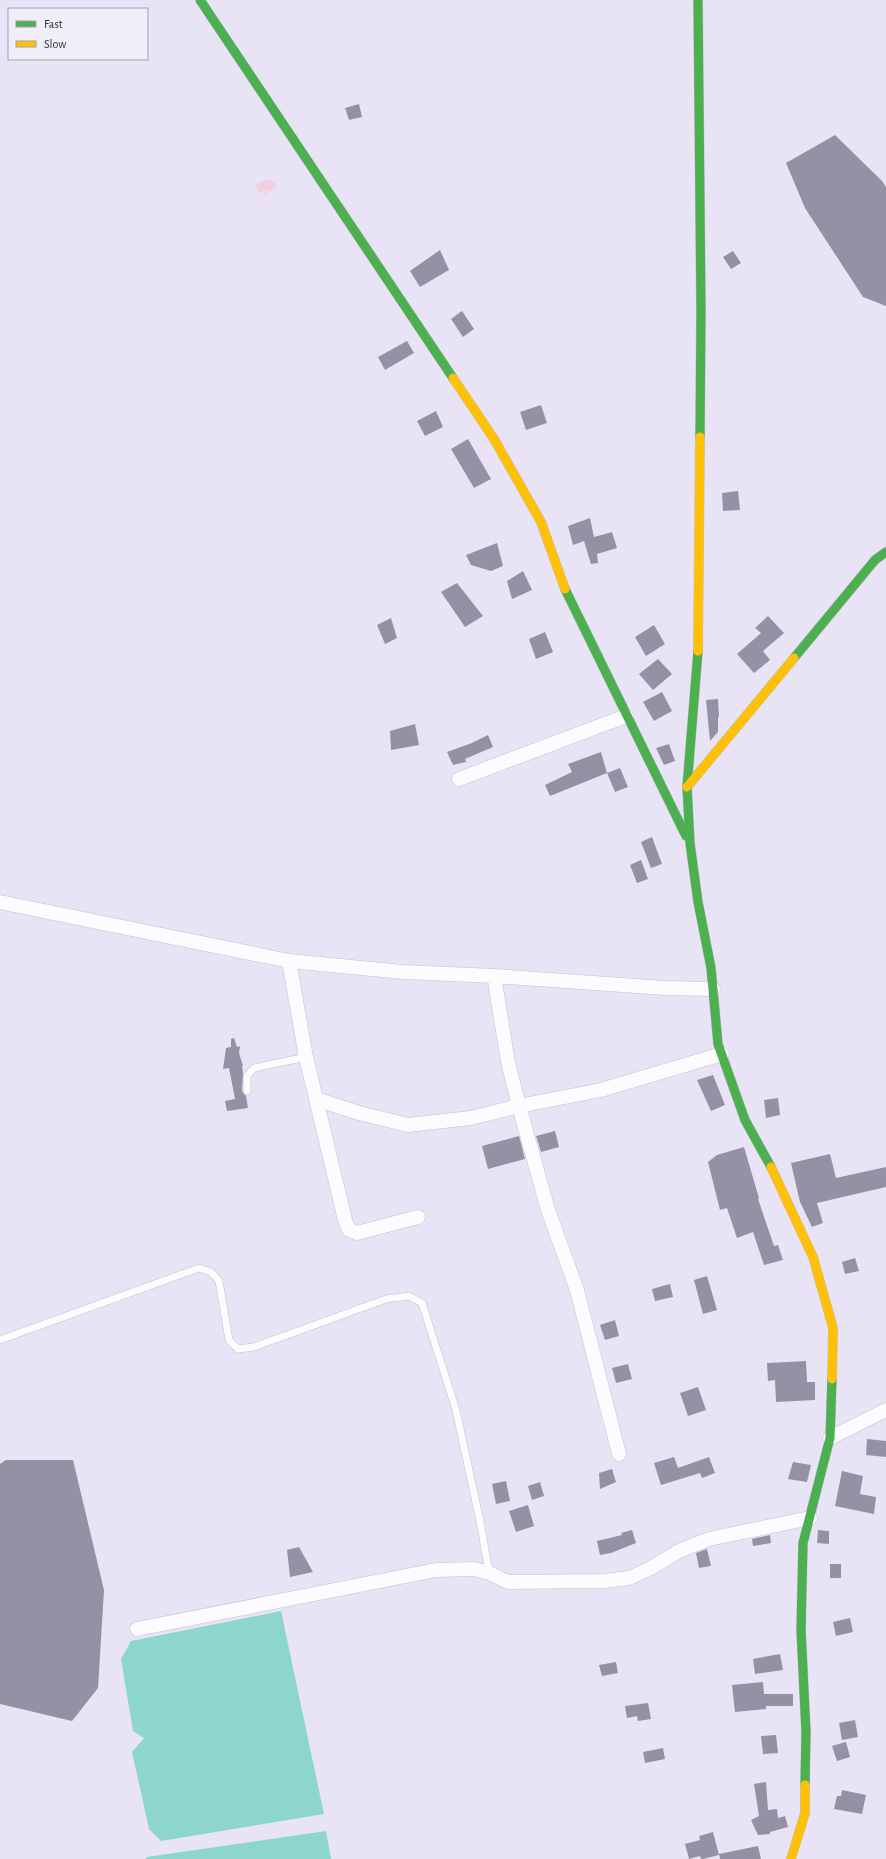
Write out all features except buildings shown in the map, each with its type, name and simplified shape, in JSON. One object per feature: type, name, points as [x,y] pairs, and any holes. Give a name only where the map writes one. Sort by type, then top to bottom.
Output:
[{"type":"street","points":[[200,0],[494,439],[541,522],[563,585],[626,716],[690,843]]},
{"type":"street","points":[[698,0],[701,295],[699,642],[687,788],[690,843],[698,902],[712,968],[718,1044],[745,1120],[776,1176],[813,1257],[833,1328],[830,1438],[803,1543],[801,1630],[806,1732],[805,1813],[791,1859]]},
{"type":"street","points":[[687,788],[875,560],[886,552]]},
{"type":"street","points":[[459,780],[626,716]]},
{"type":"street","points":[[0,902],[288,961],[403,972],[494,976],[665,988],[713,989]]},
{"type":"street","points":[[288,961],[306,1057],[345,1220],[349,1230],[357,1234],[418,1217]]},
{"type":"street","points":[[494,976],[508,1062],[518,1106],[548,1210],[577,1290],[619,1454]]},
{"type":"street","points":[[316,1099],[359,1113],[408,1125],[471,1118],[518,1106],[601,1090],[722,1054]]},
{"type":"street","points":[[830,1438],[886,1410]]},
{"type":"street","points":[[137,1629],[436,1570],[474,1569],[489,1573],[508,1582],[604,1582],[628,1578],[651,1568],[679,1550],[709,1538],[810,1518]]},
{"type":"lane","points":[[247,1091],[247,1076],[254,1068],[306,1057]]},
{"type":"lane","points":[[0,1340],[199,1268],[211,1272],[219,1281],[229,1340],[238,1349],[254,1347],[386,1299],[409,1296],[422,1303],[456,1410],[481,1526],[489,1573]]},
{"type":"path","points":[[460,389],[569,331],[701,295]]},
{"type":"shaded area","points":[[270,179],[277,185],[273,190],[263,196],[268,189],[258,193],[256,184]]},
{"type":"shaded area","points":[[281,1611],[324,1814],[161,1841],[149,1829],[132,1752],[144,1738],[133,1731],[121,1659],[131,1641]]},
{"type":"shaded area","points":[[326,1831],[331,1859],[146,1859],[147,1857]]},
{"type":"traffic: fast","points":[[200,0],[453,378]]},
{"type":"traffic: fast","points":[[698,0],[701,310],[700,437]]},
{"type":"traffic: fast","points":[[794,658],[875,560],[886,552]]},
{"type":"traffic: fast","points":[[565,589],[686,836]]},
{"type":"traffic: fast","points":[[698,651],[687,787],[690,843],[698,902],[711,968],[718,1044],[745,1120],[771,1167]]},
{"type":"traffic: fast","points":[[805,1785],[806,1732],[801,1630],[803,1543],[830,1438],[832,1379]]},
{"type":"traffic: slow","points":[[453,378],[494,439],[541,522],[565,589]]},
{"type":"traffic: slow","points":[[698,651],[700,437]]},
{"type":"traffic: slow","points":[[687,787],[794,658]]},
{"type":"traffic: slow","points":[[771,1167],[813,1257],[833,1328],[832,1379]]},
{"type":"traffic: slow","points":[[791,1859],[805,1813],[805,1785]]}]
